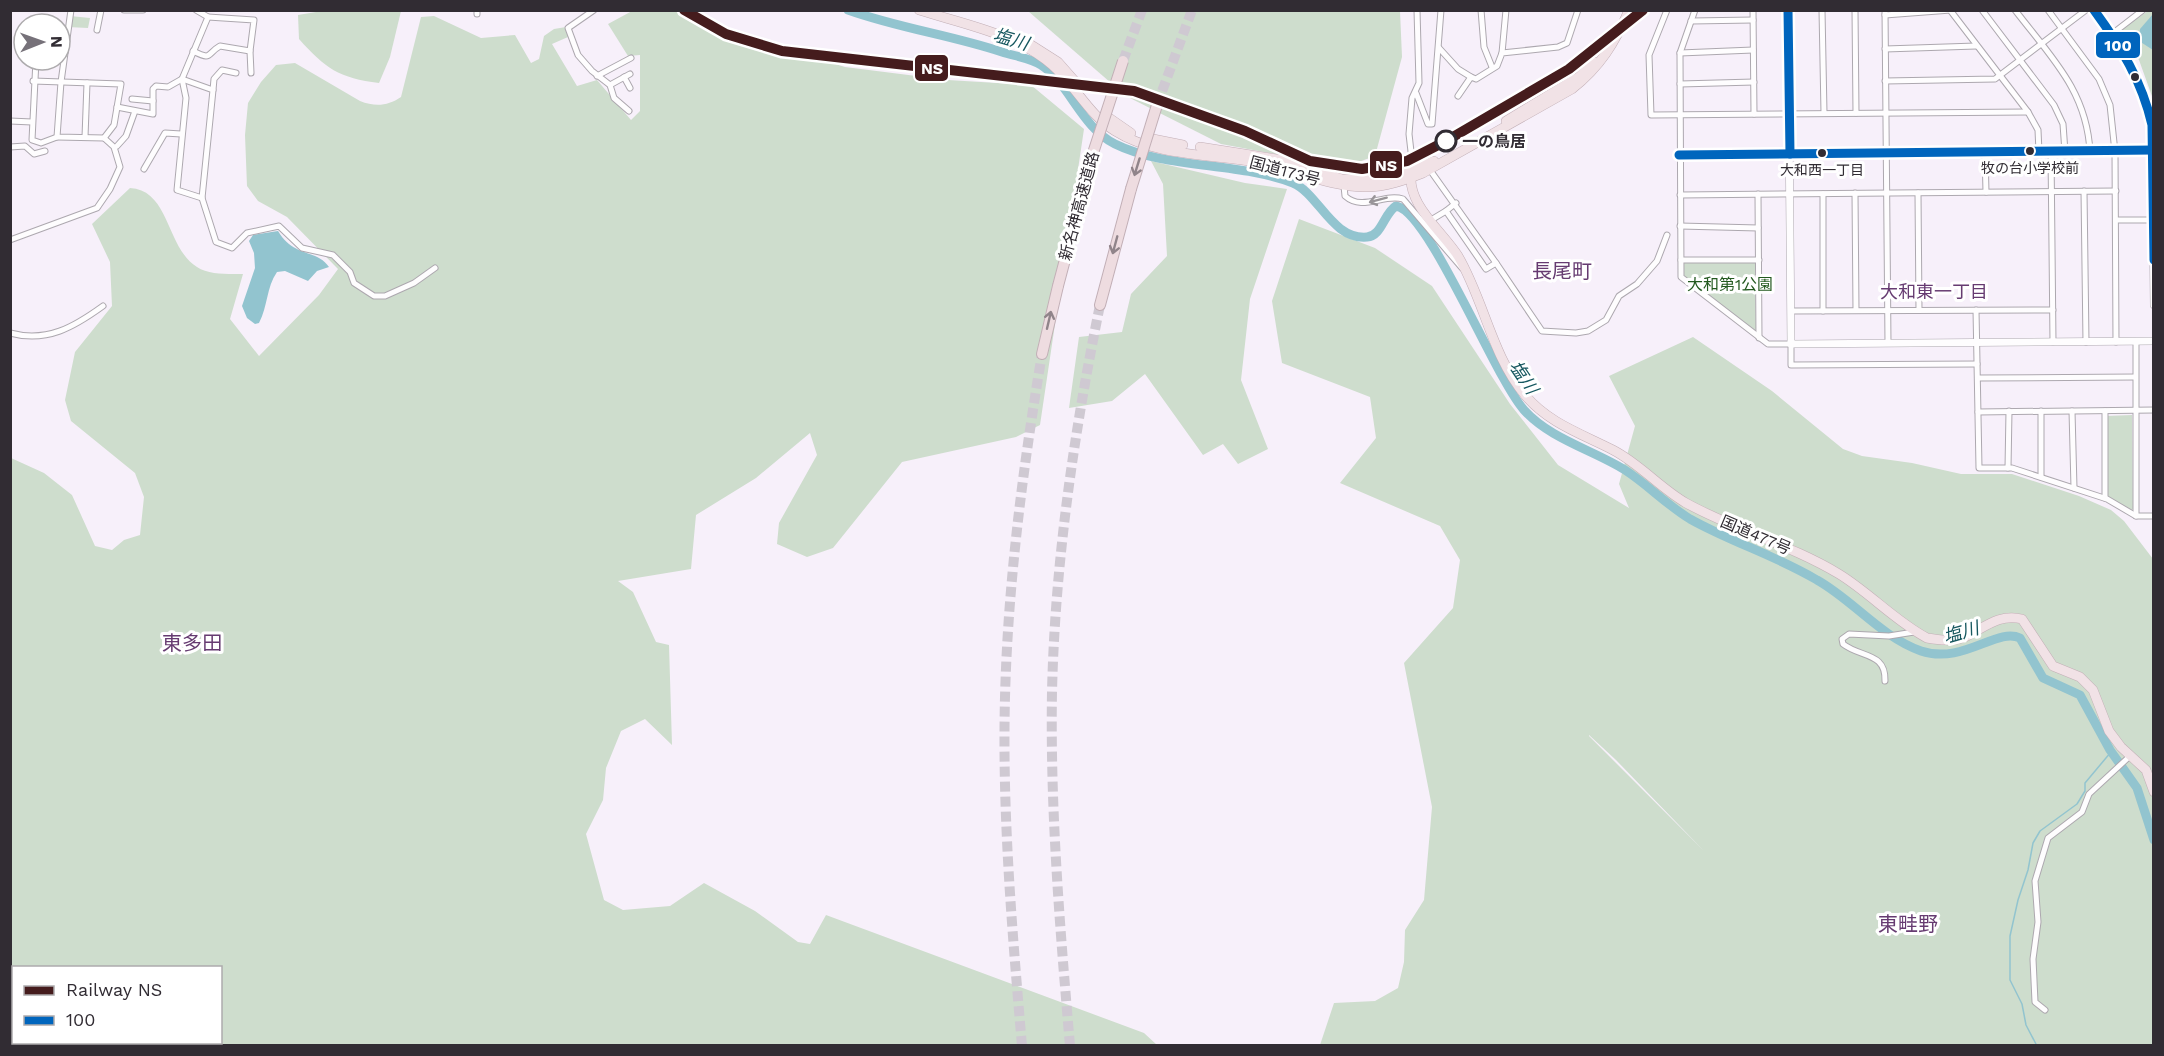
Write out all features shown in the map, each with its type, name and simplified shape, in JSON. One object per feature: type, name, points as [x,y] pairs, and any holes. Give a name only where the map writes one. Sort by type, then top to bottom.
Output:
[{"type":"highway","name":"国道173号","points":[[919,10],[1016,42],[1039,54],[1054,66],[1089,108],[1114,130],[1137,141],[1165,148],[1262,163],[1344,186],[1369,187],[1411,174],[1580,76],[1598,58],[1611,38],[1623,10]]},
{"type":"highway","name":"国道173号","points":[[935,10],[1005,32],[1037,46],[1058,62],[1094,105],[1132,133],[1185,146],[1283,160],[1342,179],[1366,180],[1430,170],[1541,108],[1589,76],[1609,52],[1629,10]]},
{"type":"highway","name":"新名神高速道路","points":[[1042,354],[1091,159],[1123,61]]},
{"type":"highway","points":[[1100,305],[1131,189],[1157,105]]},
{"type":"highway","name":"国道477号","points":[[1411,174],[1415,197],[1465,271],[1512,377],[1526,397],[1548,417],[1574,433],[1632,461],[1683,501],[1727,525],[1813,560],[1840,575],[1927,638],[1943,640],[1963,638],[1995,621],[2011,616],[2022,619],[2031,630],[2043,654],[2054,666],[2080,677],[2093,690],[2109,731],[2130,756],[2146,770],[2154,792]]},
{"type":"street","points":[[97,30],[101,10]]},
{"type":"street","points":[[124,10],[143,10]]},
{"type":"street","points":[[196,10],[208,17],[254,20],[250,51],[251,73]]},
{"type":"street","points":[[594,10],[568,28],[578,55],[597,76],[610,85],[614,99],[629,111]]},
{"type":"street","points":[[1411,174],[1409,134],[1412,98],[1419,82],[1417,10]]},
{"type":"street","points":[[1416,93],[1428,124],[1432,124],[1440,10]]},
{"type":"street","points":[[1481,10],[1484,47],[1492,67]]},
{"type":"street","points":[[1439,48],[1458,69],[1476,79],[1497,66],[1502,53],[1506,10]]},
{"type":"street","points":[[1502,53],[1558,47],[1567,43],[1578,10]]},
{"type":"street","points":[[1667,10],[1649,55],[1651,115],[2028,112]]},
{"type":"street","points":[[1695,10],[1680,53],[1681,277],[1759,338],[1768,344],[2154,341]]},
{"type":"street","points":[[1753,10],[1754,114]]},
{"type":"street","points":[[1788,10],[1791,365],[1977,364]]},
{"type":"street","points":[[1822,10],[1824,114]]},
{"type":"street","points":[[1855,10],[1856,113]]},
{"type":"street","points":[[1982,10],[2054,105],[2064,124],[2065,152]]},
{"type":"street","points":[[2015,10],[2077,93],[2089,126],[2090,152]]},
{"type":"street","points":[[2048,10],[2099,79],[2110,105],[2116,191],[2116,342]]},
{"type":"street","points":[[1885,81],[1999,77],[2086,10]]},
{"type":"street","points":[[2094,10],[2131,60],[2145,92],[2152,125],[2154,305]]},
{"type":"street","points":[[2112,34],[2143,10]]},
{"type":"street","points":[[1888,343],[1885,13],[1950,11],[2028,112],[2038,130],[2039,152]]},
{"type":"street","points":[[202,198],[177,190],[186,98],[182,79],[208,17]]},
{"type":"street","points":[[1691,21],[1753,20]]},
{"type":"street","points":[[193,51],[204,57],[210,56],[220,46],[250,51]]},
{"type":"street","points":[[1885,49],[1976,46]]},
{"type":"street","points":[[1680,53],[1753,50]]},
{"type":"street","points":[[597,76],[631,58]]},
{"type":"street","points":[[236,73],[222,70],[214,79],[202,198],[216,242],[231,248],[247,233],[279,226],[292,242],[302,248],[333,255],[350,272],[354,283],[374,296],[385,296],[414,283],[435,268]]},
{"type":"street","points":[[10,240],[97,208],[110,189],[120,166],[114,147],[104,138],[57,137],[41,143],[32,140],[34,72]]},
{"type":"street","points":[[57,137],[62,72]]},
{"type":"street","points":[[610,85],[627,76],[630,88]]},
{"type":"street","points":[[1458,96],[1471,77]]},
{"type":"street","points":[[117,107],[153,114],[153,89],[168,87],[182,79],[213,90]]},
{"type":"street","points":[[33,81],[121,84],[114,125],[104,138]]},
{"type":"street","points":[[1680,84],[1754,82]]},
{"type":"street","points":[[85,137],[87,83]]},
{"type":"street","points":[[132,99],[153,101]]},
{"type":"street","points":[[117,146],[126,136],[135,111]]},
{"type":"street","points":[[10,121],[32,122]]},
{"type":"street","points":[[144,169],[165,133],[181,134]]},
{"type":"street","points":[[10,147],[25,146],[34,154],[45,151]]},
{"type":"street","points":[[1679,155],[2153,150]]},
{"type":"street","points":[[2051,152],[2053,342]]},
{"type":"street","points":[[1985,153],[1986,192]]},
{"type":"street","points":[[1430,170],[1456,203],[1542,331],[1576,333],[1588,331],[1606,320],[1619,296],[1636,285],[1657,261],[1667,235]]},
{"type":"street","points":[[1344,186],[1345,196],[1354,202],[1364,204],[1387,197],[1403,199],[1420,216],[1440,246],[1465,271]]},
{"type":"street","points":[[2084,191],[2086,342]]},
{"type":"street","points":[[1680,195],[2116,191]]},
{"type":"street","points":[[1918,193],[1919,310]]},
{"type":"street","points":[[1758,194],[1759,338]]},
{"type":"street","points":[[1823,194],[1823,310]]},
{"type":"street","points":[[1855,194],[1856,310]]},
{"type":"street","points":[[1431,220],[1456,203]]},
{"type":"street","points":[[1446,211],[1486,268],[1496,263]]},
{"type":"street","points":[[2116,220],[2152,220]]},
{"type":"street","points":[[1680,226],[1758,228]]},
{"type":"street","points":[[1681,260],[1759,260]]},
{"type":"street","points":[[10,333],[21,336],[60,333],[103,306]]},
{"type":"street","points":[[1976,310],[1979,468],[2008,468],[2041,477],[2104,498],[2136,516],[2154,516]]},
{"type":"street","points":[[1791,311],[2053,310]]},
{"type":"street","points":[[2136,342],[2136,516]]},
{"type":"street","points":[[1978,378],[2136,377]]},
{"type":"street","points":[[1978,412],[2154,410]]},
{"type":"street","points":[[2008,468],[2009,411]]},
{"type":"street","points":[[2041,411],[2041,477]]},
{"type":"street","points":[[2072,411],[2074,488]]},
{"type":"street","points":[[2104,498],[2105,411]]},
{"type":"street","points":[[1885,681],[1885,669],[1882,665],[1865,654],[1850,650],[1843,644],[1842,639],[1849,634],[1889,636],[1916,632]]},
{"type":"street","points":[[2045,1010],[2035,1002],[2033,958],[2038,922],[2035,881],[2048,838],[2082,812],[2089,794],[2130,756]]},
{"type":"street","points":[[164,1044],[192,1045]]},
{"type":"green space","points":[[322,11],[401,11],[390,57],[379,83],[343,75],[317,58],[299,39],[298,15]]},
{"type":"green space","points":[[632,11],[675,11],[705,23],[845,67],[948,80],[1031,85],[1084,129],[1040,425],[1016,437],[902,462],[833,548],[807,557],[777,544],[779,523],[817,455],[810,433],[756,478],[696,515],[691,569],[618,581],[633,592],[656,642],[669,645],[672,745],[645,719],[621,731],[606,768],[603,800],[586,834],[604,900],[623,910],[670,906],[704,883],[755,911],[798,942],[810,944],[826,915],[1144,1033],[1157,1045],[193,1045],[222,1044],[222,966],[12,966],[12,986],[11,984],[11,458],[44,473],[72,495],[95,546],[112,550],[124,540],[140,535],[144,497],[135,473],[71,421],[65,400],[75,352],[112,306],[110,262],[92,224],[130,188],[143,191],[161,209],[179,247],[197,267],[213,273],[243,274],[230,319],[259,356],[319,295],[338,269],[287,217],[258,201],[247,186],[245,135],[248,103],[261,82],[276,65],[295,63],[360,101],[381,105],[401,97],[421,17],[434,16],[481,38],[515,35],[531,63],[539,59],[544,36],[554,29],[566,27],[568,37],[552,44],[577,86],[597,80],[631,120],[640,111],[640,55],[628,56],[608,24]]},
{"type":"green space","points":[[1028,11],[1400,11],[1402,57],[1375,156],[1345,167],[1221,144],[1126,96]]},
{"type":"green space","points":[[2148,11],[2153,11],[2153,99],[2139,60],[2119,31]]},
{"type":"green space","points":[[72,16],[90,18],[88,28],[72,27]]},
{"type":"green space","points":[[1151,161],[1245,183],[1287,189],[1250,299],[1241,380],[1268,449],[1238,464],[1223,444],[1203,455],[1145,374],[1112,401],[1069,408],[1079,337],[1122,332],[1131,294],[1167,256],[1163,184]]},
{"type":"green space","points":[[1299,219],[1375,248],[1432,286],[1510,404],[1558,465],[1629,508],[1619,484],[1635,426],[1609,376],[1693,337],[1772,391],[1843,449],[1862,456],[1912,463],[1961,474],[2012,474],[2079,496],[2111,510],[2124,521],[2153,559],[2153,1045],[1320,1045],[1334,1003],[1375,1001],[1398,988],[1404,962],[1405,930],[1424,900],[1432,807],[1404,663],[1453,608],[1460,560],[1440,526],[1340,483],[1376,438],[1370,397],[1282,363],[1272,301]],"holes":[[[1589,735],[1616,760],[1704,851]]]},
{"type":"green space","name":"大和第1公園","points":[[1755,260],[1756,330],[1753,331],[1682,275],[1682,261]]},
{"type":"green space","points":[[2132,415],[2133,509],[2131,511],[2106,495],[2106,416]]},
{"type":"water","points":[[2153,14],[2153,50],[2139,41],[2140,29]]},
{"type":"water","points":[[278,231],[284,240],[298,250],[324,261],[329,267],[317,271],[308,281],[285,271],[277,272],[271,284],[262,317],[259,323],[255,324],[247,318],[242,306],[255,268],[254,253],[249,241],[253,235]]},
{"type":"waterway","name":"塩川","points":[[848,10],[1037,63],[1060,83],[1093,127],[1115,144],[1156,158],[1272,176],[1293,183],[1311,196],[1335,224],[1355,236],[1372,236],[1380,229],[1396,206],[1410,215],[1426,235],[1511,392],[1534,420],[1546,429],[1625,470],[1690,519],[1817,580],[1880,628],[1907,645],[1936,654],[1965,650],[2001,637],[2020,638],[2043,678],[2080,695],[2110,750],[2137,788],[2154,840]]},
{"type":"waterway","points":[[2037,1046],[2026,1025],[2022,1004],[2010,980],[2010,936],[2018,900],[2028,870],[2033,843],[2040,831],[2077,804],[2085,791],[2085,783],[2111,752]]},
{"type":"tunnel","points":[[1123,61],[1142,10]]},
{"type":"tunnel","points":[[1157,105],[1192,10]]},
{"type":"tunnel","points":[[1070,1046],[1054,825],[1052,692],[1057,595],[1067,497],[1100,305]]},
{"type":"tunnel","points":[[1022,1046],[1006,828],[1005,697],[1009,611],[1018,525],[1042,354]]},
{"type":"rail line","name":"NS","points":[[684,10],[726,34],[782,51],[1134,91],[1245,131],[1310,161],[1362,169],[1407,161],[1446,141],[1569,69],[1643,10]]},
{"type":"transit line","name":"100","points":[[1788,10],[1790,154]]},
{"type":"transit line","name":"100","points":[[2094,10],[2129,65],[2143,94],[2152,125],[2154,260]]},
{"type":"transit line","name":"100","points":[[1679,155],[2154,150]]},
{"type":"place","name":"一の鳥居","points":[[1446,141]]},
{"type":"place","name":"牧の台小学校前","points":[[2030,151]]},
{"type":"place","name":"大和西一丁目","points":[[1822,153]]},
{"type":"district","name":"長尾町","points":[[1562,271]]},
{"type":"district","name":"大和東一丁目","points":[[1934,291]]},
{"type":"district","name":"東多田","points":[[192,643]]},
{"type":"district","name":"東畦野","points":[[1908,924]]}]
